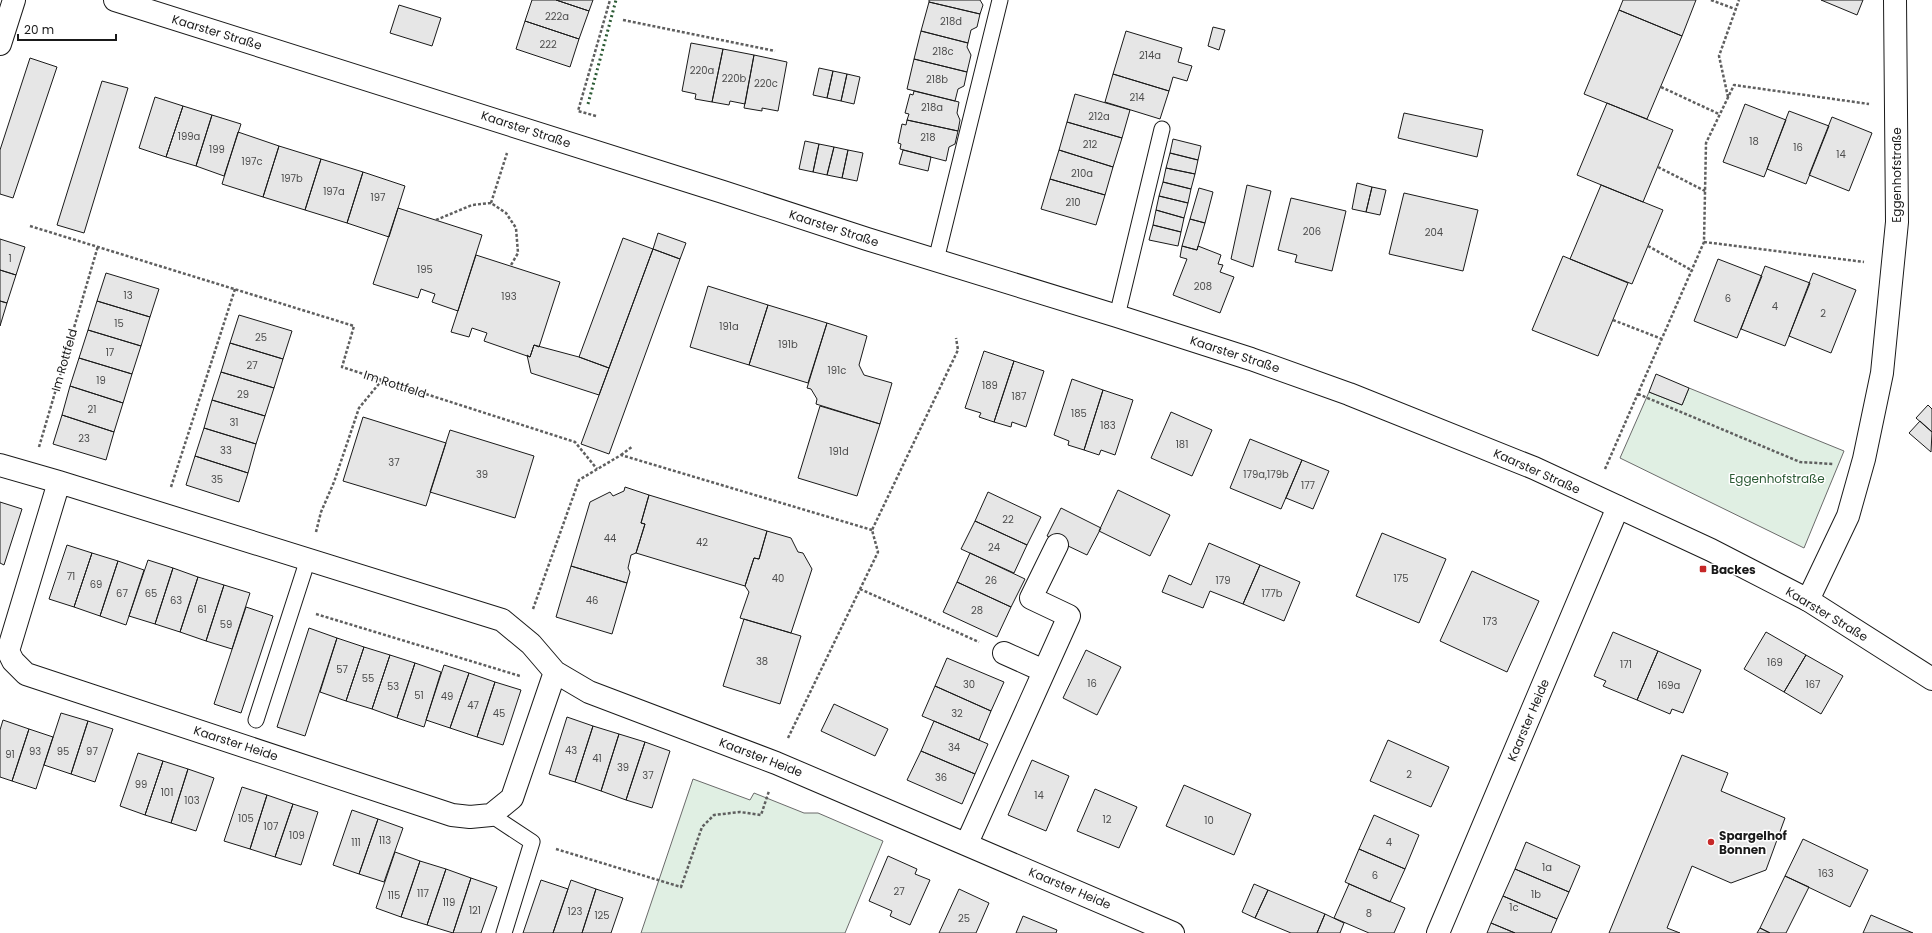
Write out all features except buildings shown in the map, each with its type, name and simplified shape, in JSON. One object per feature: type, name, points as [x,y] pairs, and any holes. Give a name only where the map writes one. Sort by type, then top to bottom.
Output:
[{"type":"street","points":[[0,44],[14,0]]},
{"type":"street","name":"Kaarster Straße","points":[[115,0],[1117,316],[1251,359],[1349,394],[1534,468],[1711,550],[1808,600],[1932,679]]},
{"type":"street","name":"Eggenhofstraße","points":[[1808,600],[1848,516],[1860,473],[1882,373],[1897,222],[1895,0]]},
{"type":"street","name":"Kaarster Heide","points":[[0,465],[163,514],[502,620],[523,638],[552,679],[776,762],[1173,933]]},
{"type":"street","name":"Kaarster Heide","points":[[59,482],[4,650],[26,674],[452,815],[470,816],[491,814]]},
{"type":"street","name":"Kaarster Heide","points":[[1438,933],[1618,507]]},
{"type":"street","points":[[967,843],[1069,616],[1031,598],[1056,545]]},
{"type":"street","points":[[1004,653],[1044,671]]},
{"type":"street","points":[[491,814],[512,798],[552,679]]},
{"type":"lane","points":[[936,260],[1000,0]]},
{"type":"lane","points":[[1117,316],[1162,129]]},
{"type":"lane","points":[[256,720],[308,559]]},
{"type":"lane","points":[[491,814],[532,842],[504,933]]},
{"type":"path","points":[[596,116],[578,111],[610,0]]},
{"type":"path","points":[[1711,0],[1735,9]]},
{"type":"path","points":[[1728,97],[1719,56],[1739,0]]},
{"type":"path","points":[[624,20],[776,51]]},
{"type":"path","points":[[1594,496],[1693,271],[1704,242],[1706,143],[1734,86],[1897,108]]},
{"type":"path","points":[[1661,87],[1719,114]]},
{"type":"path","points":[[491,204],[515,126]]},
{"type":"path","points":[[1658,167],[1705,191]]},
{"type":"path","points":[[436,220],[472,205],[491,204],[506,213],[516,228],[518,253],[511,266]]},
{"type":"path","name":"Im Rottfeld","points":[[30,226],[354,326],[342,368],[575,442],[597,469]]},
{"type":"path","points":[[1704,242],[1892,265]]},
{"type":"path","name":"Im Rottfeld","points":[[31,474],[98,246]]},
{"type":"path","points":[[1648,246],[1693,271]]},
{"type":"path","points":[[163,514],[234,289]]},
{"type":"path","points":[[1613,320],[1662,340]]},
{"type":"path","points":[[532,842],[680,887],[702,827],[714,815],[740,812],[761,815],[776,762],[878,552],[872,530],[958,350],[956,338]]},
{"type":"path","points":[[308,559],[321,512],[334,482],[359,408],[382,380]]},
{"type":"path","points":[[1638,394],[1800,462],[1838,464],[1860,473]]},
{"type":"path","points":[[523,638],[579,480],[621,455],[633,446]]},
{"type":"path","points":[[621,455],[872,530]]},
{"type":"path","points":[[860,589],[1004,653]]},
{"type":"path","points":[[293,607],[552,679]]},
{"type":"green space","name":"Eggenhofstraße","points":[[1689,388],[1844,451],[1804,548],[1620,458],[1649,392],[1682,405]]},
{"type":"green space","points":[[693,779],[750,800],[754,793],[804,813],[818,813],[883,841],[845,933],[641,933]]},
{"type":"hedge","points":[[588,104],[616,0]]},
{"type":"place","name":"Backes","points":[[1703,569]]},
{"type":"place","name":"Spargelhof Bonnen","points":[[1711,842]]}]
